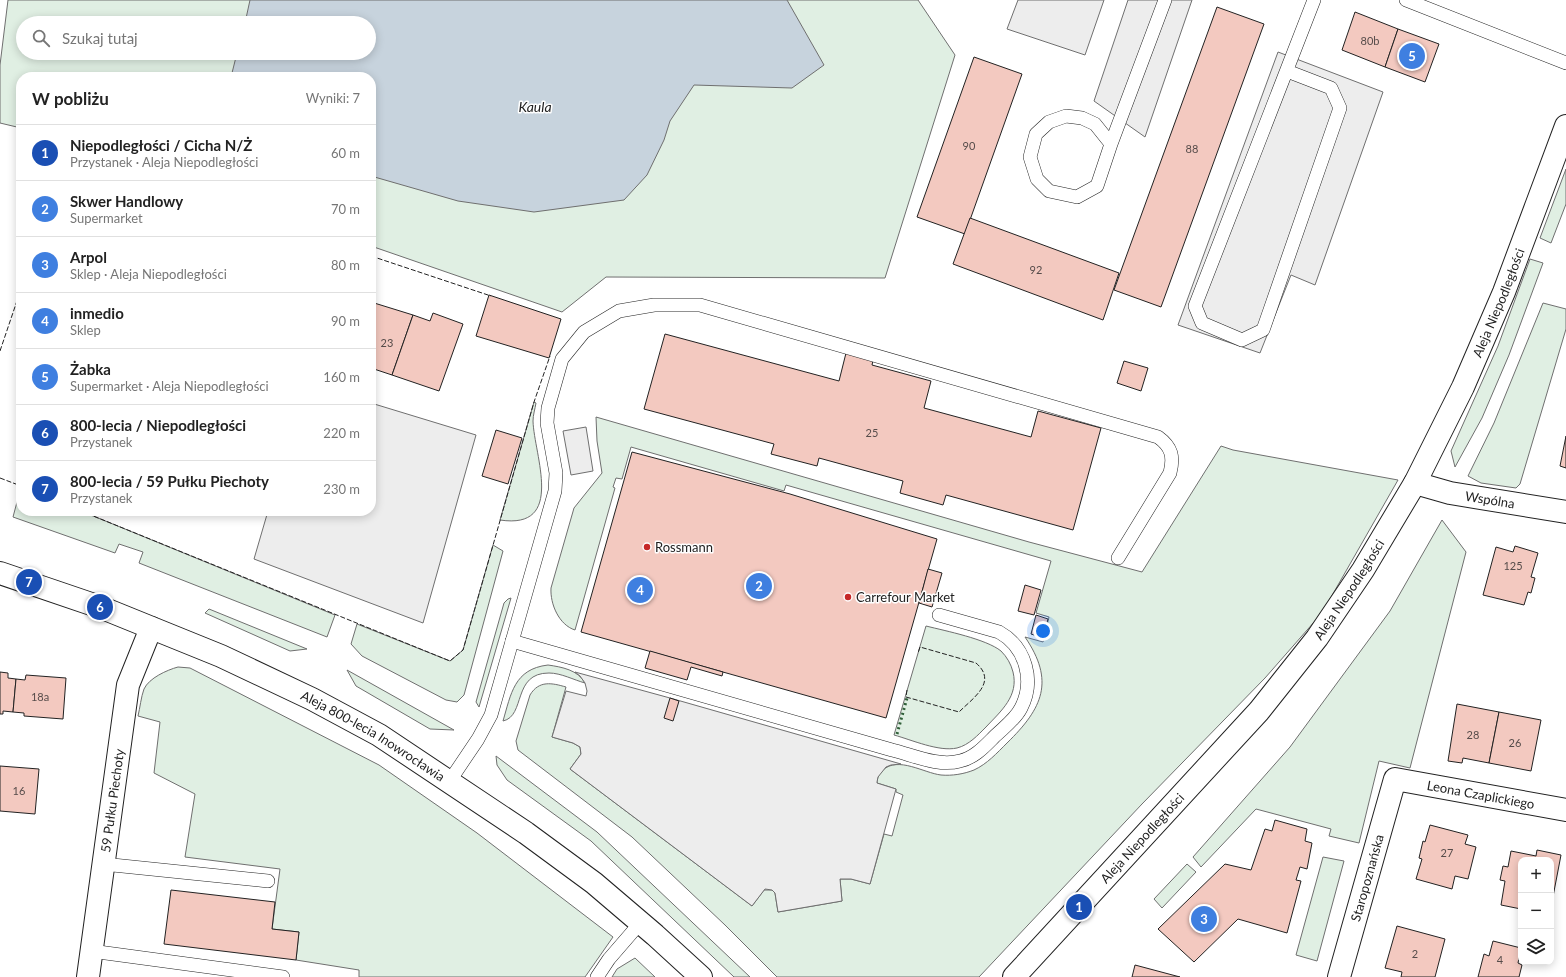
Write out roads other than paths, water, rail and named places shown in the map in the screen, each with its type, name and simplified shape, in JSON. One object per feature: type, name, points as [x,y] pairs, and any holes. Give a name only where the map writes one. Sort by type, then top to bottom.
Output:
[{"type":"street","name":"Aleja Niepodległości","points":[[1014,977],[1259,711],[1321,632],[1363,570],[1416,483],[1463,387],[1504,292],[1566,126]]},
{"type":"street","name":"Wspólna","points":[[1416,483],[1450,493],[1566,512]]},
{"type":"street","name":"Aleja 800-lecia Inowrocławia","points":[[0,573],[100,607],[221,656],[312,699],[380,735],[526,833],[594,883],[641,922],[701,977]]},
{"type":"street","name":"59 Pułku Piechoty","points":[[88,977],[128,685],[151,628]]},
{"type":"street","name":"Leona Czaplickiego","points":[[1395,779],[1566,810]]},
{"type":"street","name":"Staropoznańska","points":[[1339,977],[1395,779]]},
{"type":"lane","points":[[1111,144],[1095,124],[1082,118],[1066,116],[1049,122],[1036,134],[1030,157],[1037,179],[1049,191],[1077,196],[1097,186],[1111,144],[1165,0]]},
{"type":"lane","points":[[1286,71],[1331,88],[1340,108],[1262,330],[1242,340],[1202,323],[1195,306],[1286,71],[1314,0]]},
{"type":"lane","points":[[1406,0],[1566,63]]},
{"type":"lane","points":[[450,782],[478,739],[491,715],[555,491],[556,473],[547,423],[548,408],[562,359],[584,332],[619,311],[654,305],[700,305],[1158,437],[1166,443],[1171,453],[1172,462],[1170,473],[1118,558]]},
{"type":"lane","points":[[512,641],[936,762],[959,762],[970,758],[981,750],[1012,720],[1026,697],[1028,672],[1024,659],[1018,649],[1007,637],[999,632],[939,615]]},
{"type":"lane","points":[[103,864],[268,881]]},
{"type":"lane","points":[[597,977],[609,959],[641,922]]},
{"type":"lane","points":[[91,951],[283,977]]},
{"type":"water","name":"Kaula","points":[[250,0],[787,0],[824,65],[792,88],[694,85],[670,121],[664,140],[647,175],[624,200],[534,212],[458,201],[376,177],[376,72],[232,72],[235,60],[376,60],[376,16],[247,16]]},
{"type":"place","name":"Żabka","points":[[1412,56]]},
{"type":"place","name":"Rossmann","points":[[647,547]]},
{"type":"place","name":"800-lecia / 59 Pułku Piechoty","points":[[29,582]]},
{"type":"place","name":"Skwer Handlowy","points":[[759,586]]},
{"type":"place","name":"inmedio","points":[[640,590]]},
{"type":"place","name":"Carrefour Market","points":[[848,597]]},
{"type":"place","name":"800-lecia / Niepodległości","points":[[100,607]]},
{"type":"place","name":"Niepodległości / Cicha N/Ż","points":[[1079,907]]},
{"type":"place","name":"Arpol","points":[[1204,919]]}]
